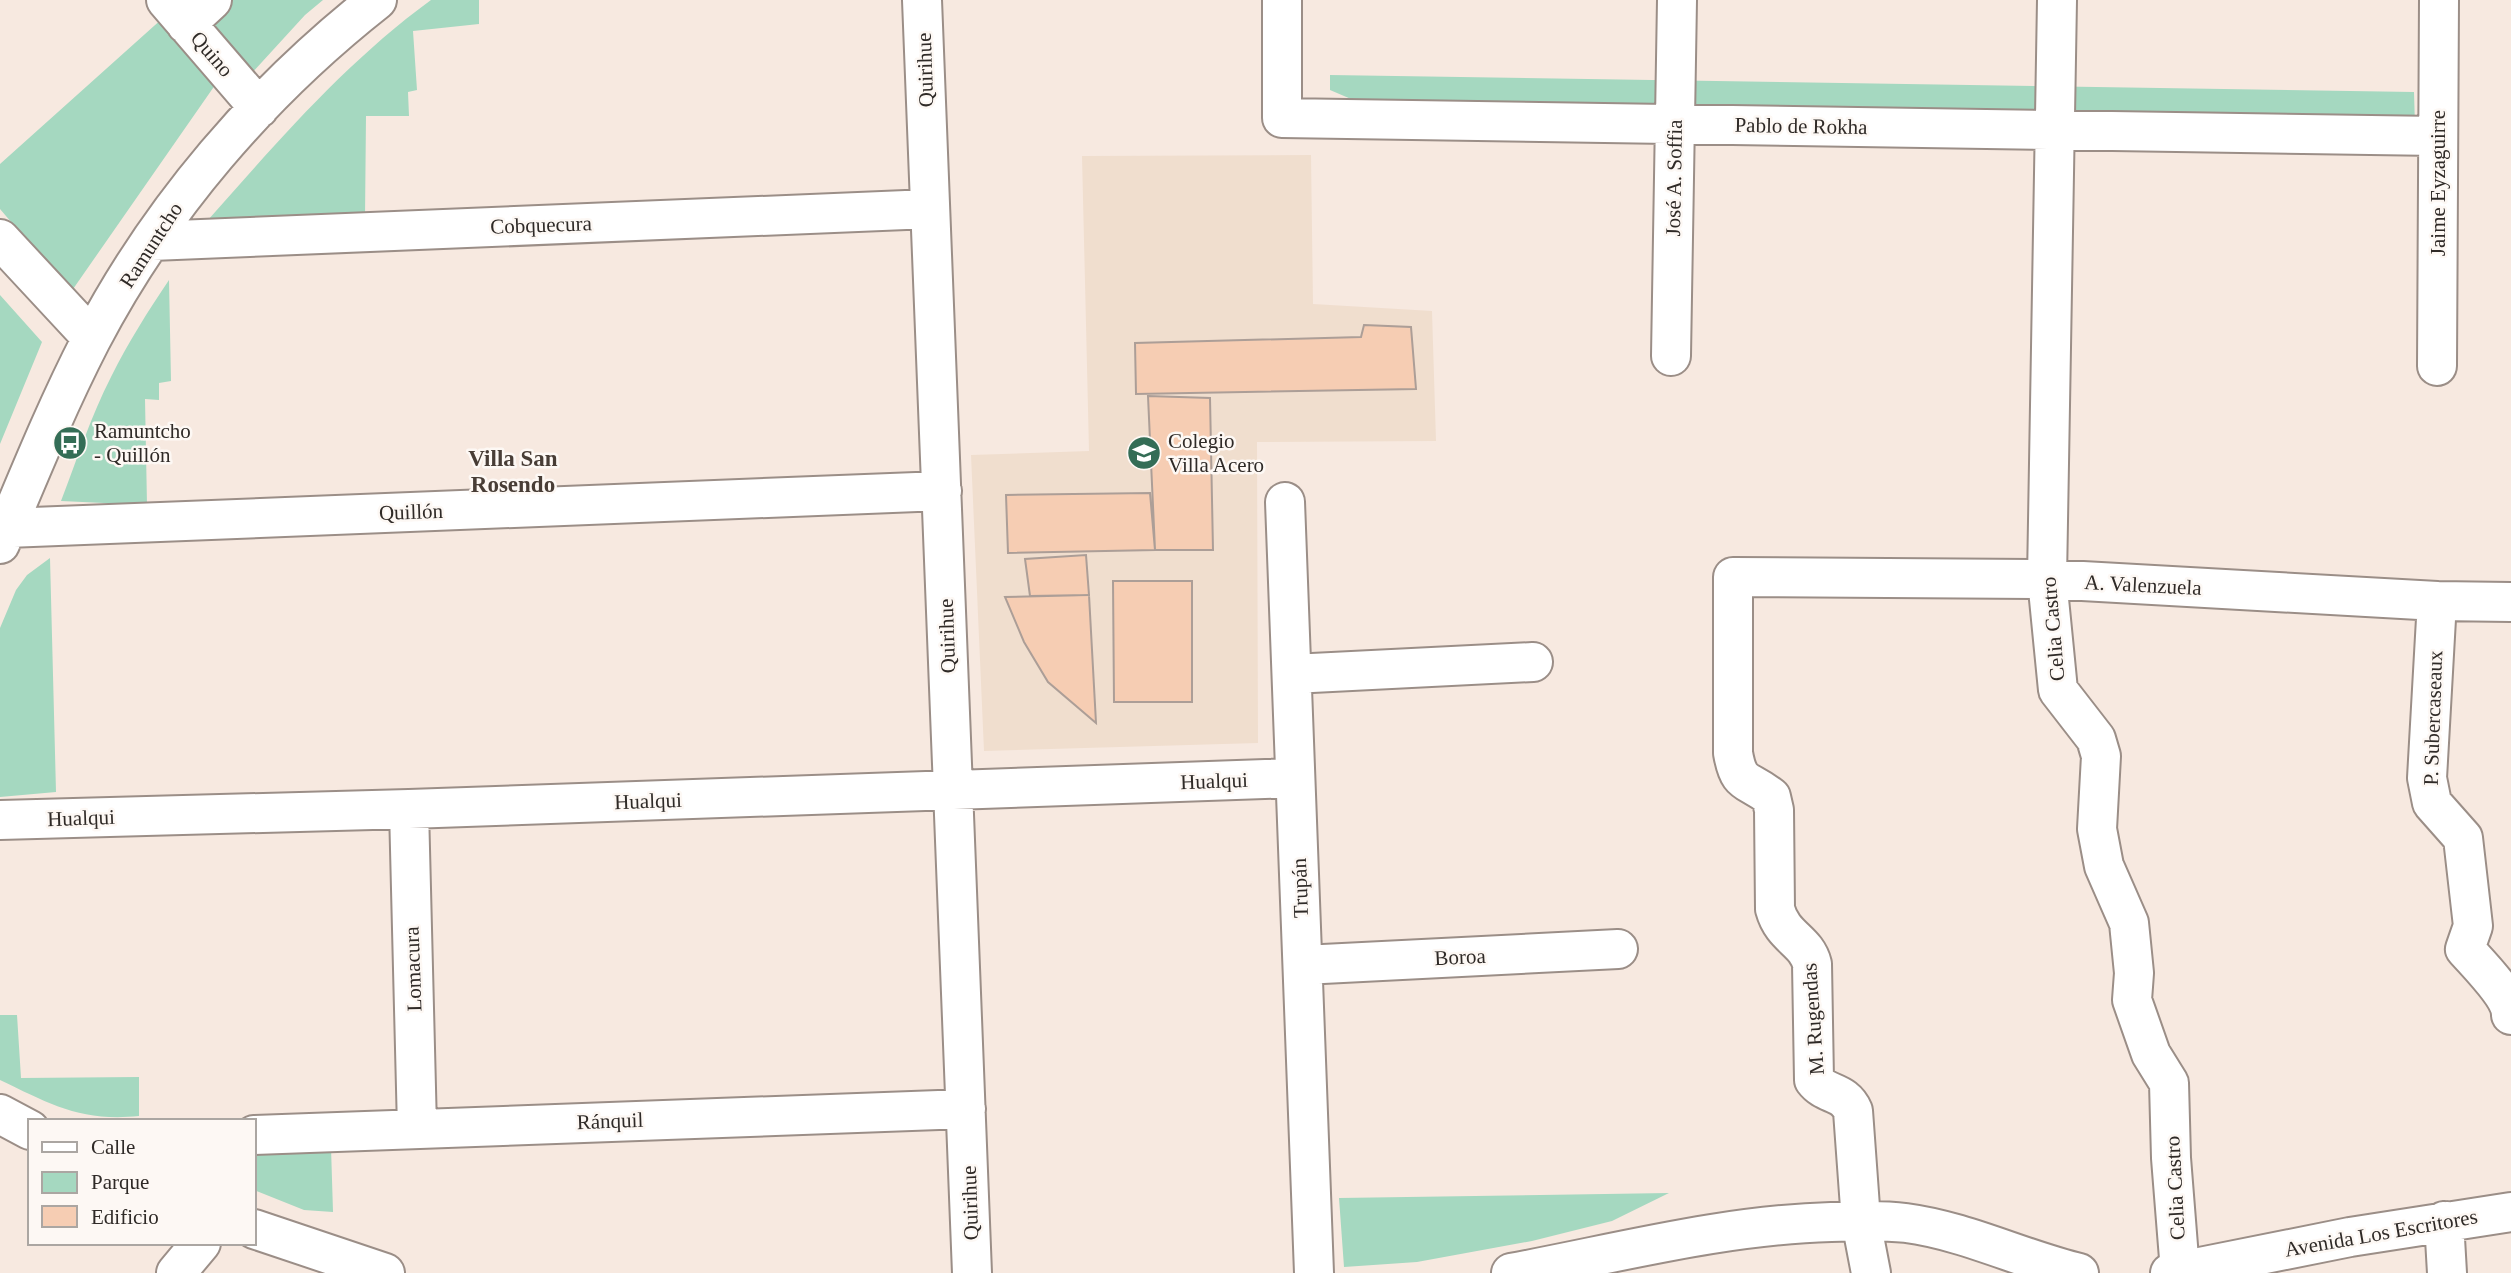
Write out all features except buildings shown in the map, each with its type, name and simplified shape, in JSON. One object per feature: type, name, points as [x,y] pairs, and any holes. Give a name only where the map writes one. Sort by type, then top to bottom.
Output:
[{"type":"street","name":"Ramuntcho","points":[[3,536],[92,338],[152,241],[200,172],[306,60],[377,0]]},
{"type":"street","name":"Quirihue","points":[[922,0],[972,1273]]},
{"type":"street","name":"Pablo de Rokha","points":[[1282,0],[1282,118],[2438,136]]},
{"type":"street","name":"José A. Soffia","points":[[1671,356],[1676,0]]},
{"type":"street","name":"Celia Castro","points":[[2057,0],[2047,579],[2058,690],[2096,739],[2101,756],[2097,829],[2104,866],[2129,923],[2134,973],[2132,1000],[2151,1054],[2169,1083],[2175,1272]]},
{"type":"street","name":"Jaime Eyzaguirre","points":[[2437,366],[2439,0]]},
{"type":"street","name":"Quino","points":[[188,8],[259,108]]},
{"type":"street","name":"Cobquecura","points":[[152,241],[930,209]]},
{"type":"street","points":[[0,239],[92,338]]},
{"type":"street","name":"Quillón","points":[[3,536],[942,491]]},
{"type":"street","name":"Trupán","points":[[1285,502],[1314,1273]]},
{"type":"street","name":"A. Valenzuela","points":[[1733,577],[2047,579],[2437,601],[2511,602]]},
{"type":"street","name":"M. Rugendas","points":[[1733,577],[1733,753],[1737,773],[1747,783],[1770,797],[1774,810],[1775,909],[1779,923],[1810,955],[1814,1080],[1820,1088],[1840,1095],[1849,1102],[1853,1111],[1861,1221]]},
{"type":"street","name":"P. Subercaseaux","points":[[2437,601],[2427,778],[2432,803],[2463,838],[2473,926],[2465,949],[2511,1007],[2511,1015]]},
{"type":"street","points":[[1292,674],[1533,662]]},
{"type":"street","name":"Hualqui","points":[[0,820],[408,809],[1296,778]]},
{"type":"street","name":"Lomacura","points":[[408,809],[417,1128]]},
{"type":"street","name":"Boroa","points":[[1303,965],[1618,949]]},
{"type":"street","name":"Ránquil","points":[[256,1135],[966,1109]]},
{"type":"street","points":[[0,1114],[28,1129]]},
{"type":"street","name":"Avenida Los Escritores","points":[[2175,1272],[2249,1265],[2444,1221],[2511,1212]]},
{"type":"street","points":[[1861,1221],[1871,1273]]},
{"type":"street","points":[[1511,1273],[1570,1268],[1696,1236],[1758,1227],[1861,1221],[1903,1223],[1949,1231],[2079,1273]]},
{"type":"street","points":[[2444,1221],[2447,1273]]},
{"type":"street","points":[[256,1230],[385,1273]]},
{"type":"street","points":[[176,1273],[199,1245]]},
{"type":"shaded area","name":"Colegio Villa Acero","points":[[1311,155],[1313,304],[1432,311],[1436,441],[1257,442],[1258,743],[984,751],[971,455],[1089,451],[1082,156]]},
{"type":"green space","points":[[229,0],[323,0],[305,15],[250,75],[203,24]]},
{"type":"green space","points":[[431,0],[479,0],[479,24],[413,31],[417,90],[408,92],[409,116],[366,116],[365,217],[208,220],[287,132],[342,76],[370,49]]},
{"type":"green space","points":[[164,17],[220,78],[71,292],[0,209],[0,164]]},
{"type":"green space","points":[[1330,75],[2414,92],[2415,126],[1358,102],[1330,90]]},
{"type":"green space","points":[[169,280],[171,381],[159,383],[159,400],[145,399],[147,505],[61,501],[104,392],[131,340]]},
{"type":"green space","points":[[0,295],[42,342],[0,444]]},
{"type":"green space","points":[[50,558],[56,792],[0,797],[0,628],[16,590],[27,575]]},
{"type":"green space","points":[[0,1015],[17,1015],[21,1078],[139,1077],[139,1116],[83,1114],[51,1104],[0,1080]]},
{"type":"green space","points":[[331,1147],[333,1212],[304,1210],[256,1191],[256,1149]]},
{"type":"green space","points":[[1669,1193],[1612,1221],[1532,1241],[1417,1262],[1344,1267],[1339,1198]]},
{"type":"place","name":"Ramuntcho - Quillón","points":[[70,443]]},
{"type":"place","name":"Colegio Villa Acero","points":[[1144,453]]},
{"type":"district","name":"Villa San Rosendo","points":[[513,471]]}]
